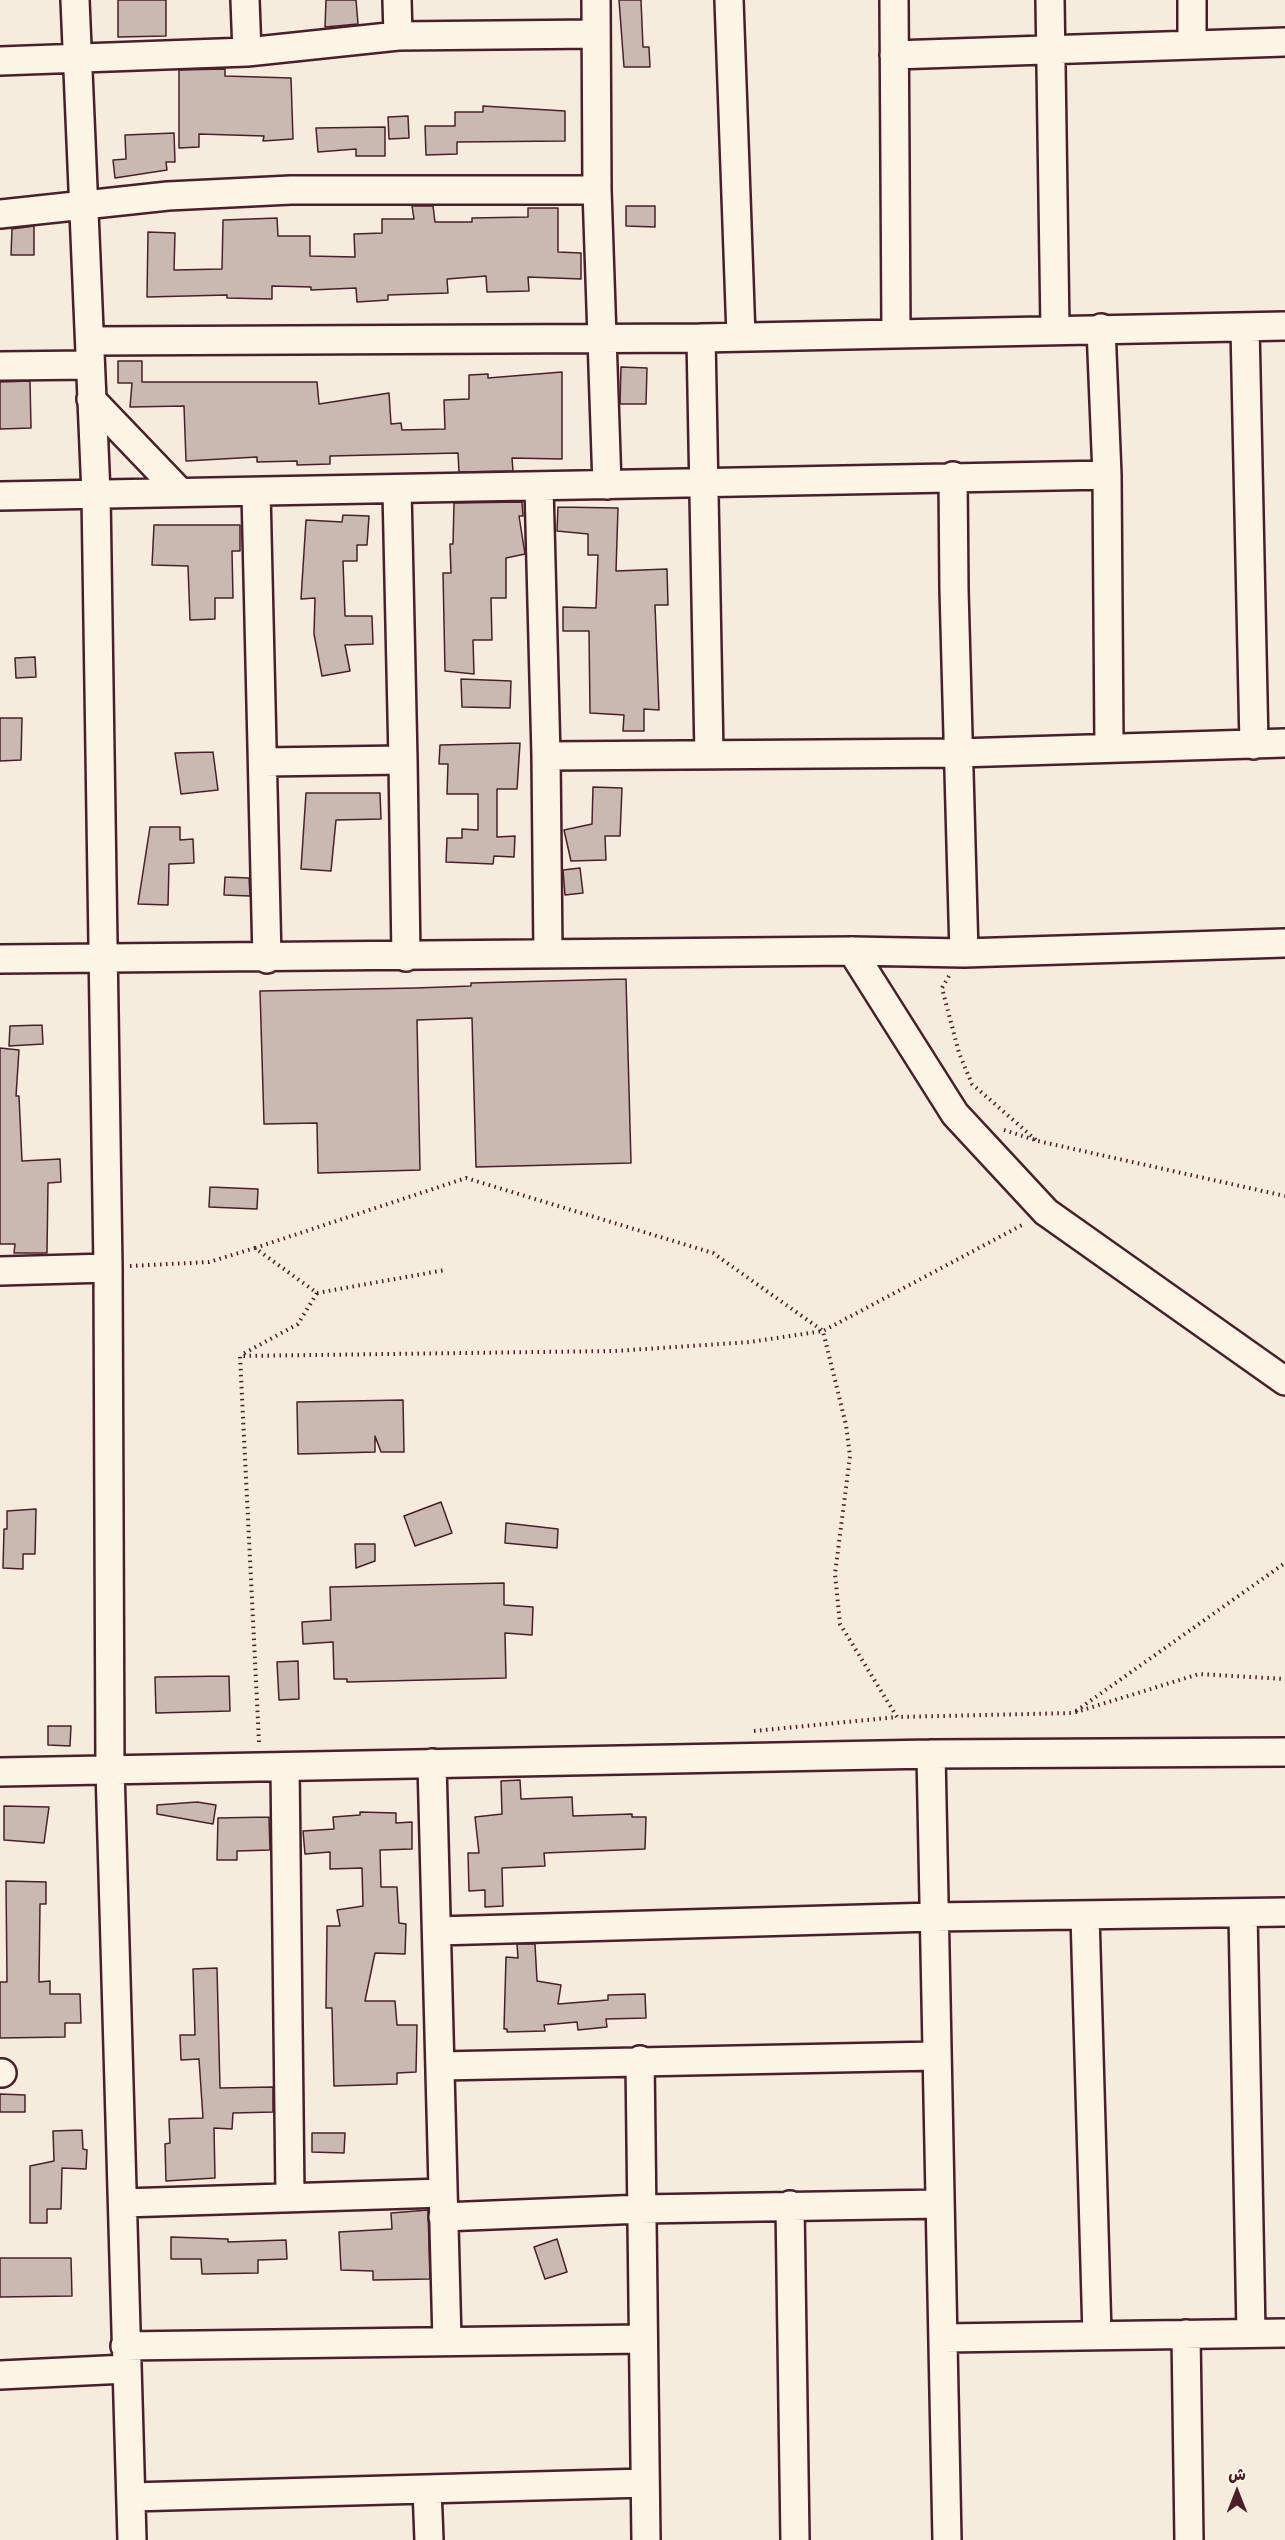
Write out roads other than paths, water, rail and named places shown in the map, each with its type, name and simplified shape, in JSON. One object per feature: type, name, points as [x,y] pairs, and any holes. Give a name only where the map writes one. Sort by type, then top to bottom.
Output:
[{"type":"street","points":[[75,0],[96,494],[105,959],[110,1769],[132,2540]]},
{"type":"street","points":[[245,0],[247,51]]},
{"type":"street","points":[[397,0],[398,36]]},
{"type":"street","points":[[596,0],[597,189],[607,485]]},
{"type":"street","points":[[729,0],[741,336]]},
{"type":"street","points":[[894,0],[896,332]]},
{"type":"street","points":[[1050,0],[1055,329]]},
{"type":"street","points":[[1192,0],[1192,45]]},
{"type":"street","points":[[0,61],[78,60],[247,51],[398,36],[596,34]]},
{"type":"street","points":[[894,54],[1285,42]]},
{"type":"street","points":[[0,214],[168,196],[291,190],[597,189]]},
{"type":"street","points":[[0,366],[90,353],[603,338],[1285,326]]},
{"type":"street","points":[[1245,327],[1254,745]]},
{"type":"street","points":[[1101,328],[1107,475],[1108,747]]},
{"type":"street","points":[[700,338],[709,755]]},
{"type":"street","points":[[91,399],[180,492]]},
{"type":"street","points":[[0,496],[397,490],[953,476],[1107,475]]},
{"type":"street","points":[[953,476],[964,952]]},
{"type":"street","points":[[539,487],[546,756],[548,954]]},
{"type":"street","points":[[397,490],[406,957]]},
{"type":"street","points":[[256,492],[267,959]]},
{"type":"street","points":[[546,756],[958,753],[1285,743]]},
{"type":"street","points":[[263,762],[403,760]]},
{"type":"street","points":[[0,959],[267,959],[548,954],[964,952],[1285,943]]},
{"type":"street","points":[[852,951],[955,1114],[1046,1212],[1285,1381]]},
{"type":"street","points":[[0,1271],[108,1268]]},
{"type":"street","points":[[0,1772],[931,1754],[1285,1752]]},
{"type":"street","points":[[931,1754],[935,2056],[944,2338],[947,2540]]},
{"type":"street","points":[[432,1763],[447,2341]]},
{"type":"street","points":[[272,1767],[290,2196]]},
{"type":"street","points":[[437,1931],[933,1917],[1285,1912]]},
{"type":"street","points":[[1243,1913],[1251,2333]]},
{"type":"street","points":[[1085,1915],[1097,2335]]},
{"type":"street","points":[[440,2066],[640,2060],[935,2056]]},
{"type":"street","points":[[640,2060],[646,2540]]},
{"type":"street","points":[[123,2203],[290,2196],[443,2205],[642,2209],[940,2204]]},
{"type":"street","points":[[790,2205],[795,2540]]},
{"type":"street","points":[[944,2338],[1285,2333]]},
{"type":"street","points":[[1186,2334],[1189,2540]]},
{"type":"street","points":[[0,2374],[125,2357],[447,2341],[642,2340]]},
{"type":"street","points":[[131,2497],[645,2483]]},
{"type":"street","points":[[427,2489],[429,2540]]}]
